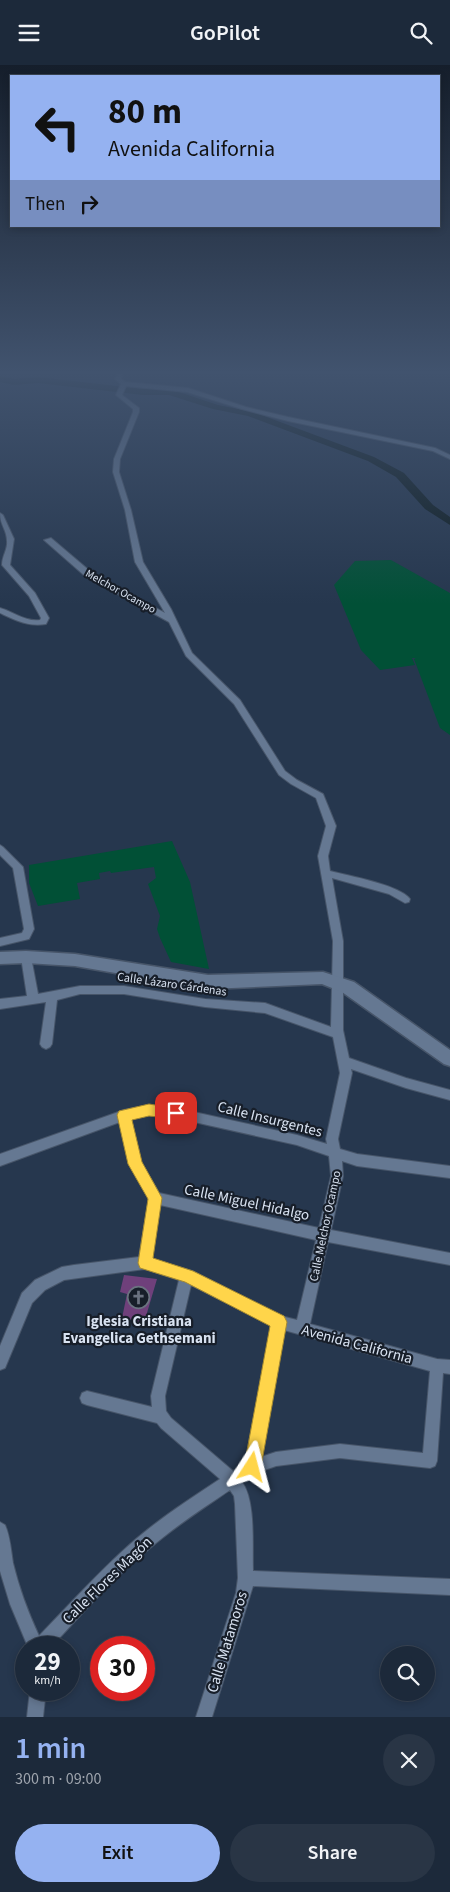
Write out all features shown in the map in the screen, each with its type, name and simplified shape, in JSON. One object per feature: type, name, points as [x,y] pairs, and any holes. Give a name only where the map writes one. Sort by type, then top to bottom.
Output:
[{"type":"main road","points":[[0,958],[26,957],[103,963],[208,982],[309,977],[338,982],[447,1055]]},
{"type":"street","name":"Calle Melchor Ocampo","points":[[120,449],[116,459],[118,484],[128,510],[139,562],[189,654],[237,702],[282,773],[287,778],[320,796],[332,827],[323,857],[338,941],[337,1035],[345,1061],[345,1083],[332,1139],[337,1176],[302,1329]]},
{"type":"street","points":[[431,449],[450,457]]},
{"type":"street","points":[[0,515],[10,537],[11,544],[5,562],[6,565],[32,595],[45,618],[43,622],[34,623],[0,610]]},
{"type":"street","name":"Melchor Ocampo","points":[[48,540],[88,574],[172,620]]},
{"type":"street","points":[[0,849],[18,867],[29,929],[25,936],[0,942]]},
{"type":"street","points":[[326,873],[392,891],[404,899]]},
{"type":"street","points":[[26,957],[33,999]]},
{"type":"street","name":"Calle Lázaro Cárdenas","points":[[0,1004],[52,997],[80,990],[113,989],[205,1003],[259,1007],[276,1011],[337,1035]]},
{"type":"street","points":[[46,1044],[52,997]]},
{"type":"street","points":[[345,1061],[406,1083],[450,1095]]},
{"type":"street","name":"Calle Insurgentes","points":[[0,1160],[124,1115],[149,1110],[176,1113],[297,1140],[357,1161],[450,1172]]},
{"type":"street","points":[[124,1115],[135,1164],[155,1198],[145,1263]]},
{"type":"street","name":"Calle Miguel Hidalgo","points":[[155,1198],[323,1235],[450,1259]]},
{"type":"street","name":"Avenida California","points":[[0,1363],[27,1298],[40,1285],[62,1274],[74,1271],[145,1263],[187,1276],[279,1322],[443,1366]]},
{"type":"street","points":[[161,1417],[158,1407],[158,1396],[187,1276]]},
{"type":"street","points":[[252,1467],[279,1322]]},
{"type":"street","name":"Calle Flores Magón","points":[[50,1636],[111,1572],[142,1544],[172,1520],[252,1467],[276,1459],[340,1451],[430,1461],[443,1366]]},
{"type":"street","points":[[87,1398],[161,1417]]},
{"type":"street","name":"Calle Matamoros","points":[[161,1417],[232,1481],[240,1493],[243,1503],[246,1578],[244,1593],[204,1717]]},
{"type":"street","points":[[0,1530],[8,1579],[16,1605],[31,1636]]},
{"type":"street","points":[[246,1578],[450,1587]]},
{"type":"street","points":[[35,1717],[37,1701]]},
{"type":"green space","points":[[391,560],[450,593],[450,735],[440,728],[414,659],[416,658],[412,658],[415,665],[380,670],[361,650],[334,585],[355,561]]},
{"type":"green space","points":[[172,841],[190,882],[209,969],[171,962],[157,929],[160,916],[148,884],[156,878],[154,867],[99,873],[100,879],[77,883],[80,899],[38,906],[29,883],[29,865]]},
{"type":"building","name":"Iglesia Cristiana Evangelica Gethsemani","points":[[124,1275],[157,1279],[144,1323],[122,1318],[127,1294],[120,1292]]},
{"type":"waterway","points":[[344,449],[371,459],[400,475],[429,507],[450,522]]},
{"type":"place","name":"Iglesia Cristiana Evangelica Gethsemani","points":[[139,1298]]},
{"type":"route","points":[[176,1113],[149,1110],[124,1115],[135,1164],[155,1198],[145,1263],[187,1276],[279,1322],[252,1467]]}]
